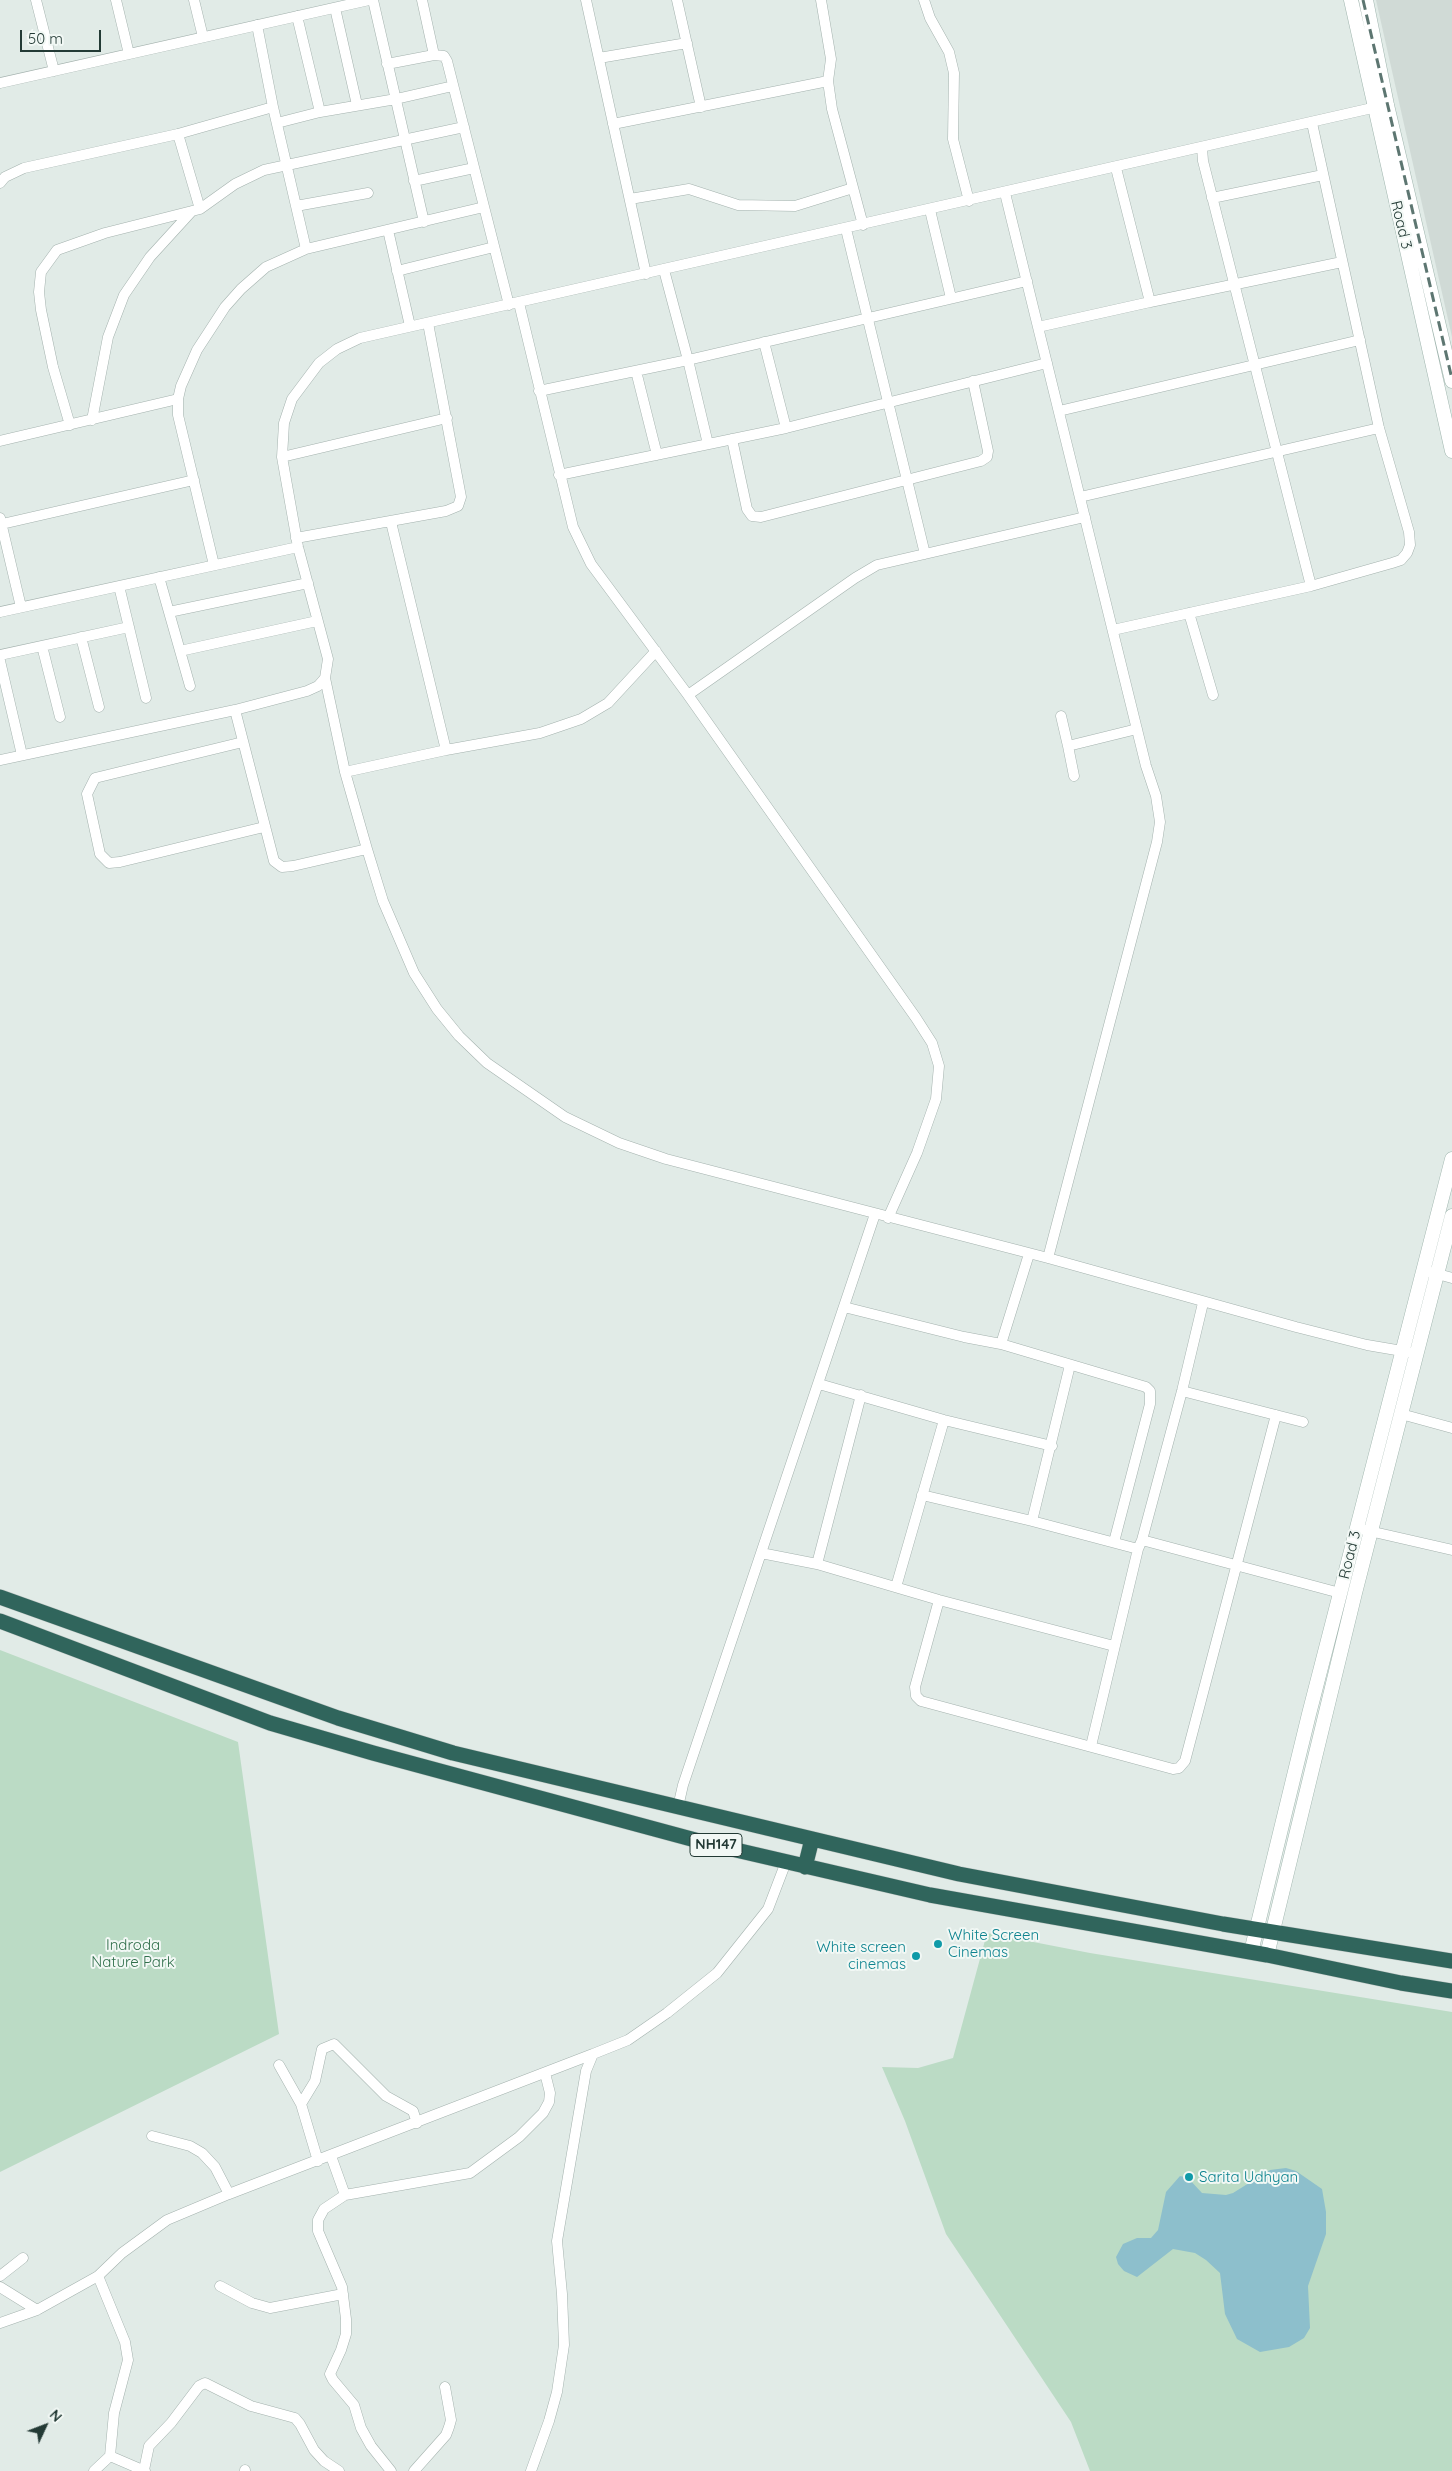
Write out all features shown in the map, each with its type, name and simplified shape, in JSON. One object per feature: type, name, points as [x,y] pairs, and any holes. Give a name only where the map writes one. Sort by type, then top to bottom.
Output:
[{"type":"highway","name":"NH147","points":[[0,1597],[348,1721],[452,1753],[959,1874],[1264,1931],[1452,1961]]},
{"type":"highway","name":"NH147","points":[[0,1620],[270,1722],[382,1756],[710,1844],[930,1895],[1251,1952],[1401,1983],[1452,1991]]},
{"type":"highway","points":[[805,1867],[812,1839]]},
{"type":"street","points":[[36,0],[54,71]]},
{"type":"street","points":[[116,0],[129,54]]},
{"type":"street","points":[[194,0],[203,37]]},
{"type":"street","points":[[0,83],[371,0],[424,222]]},
{"type":"street","points":[[422,0],[434,55]]},
{"type":"street","points":[[586,0],[646,274]]},
{"type":"street","points":[[677,0],[701,107]]},
{"type":"street","points":[[821,0],[830,60],[828,81],[832,109],[863,225]]},
{"type":"street","points":[[924,0],[930,18],[948,52],[954,73],[953,139],[968,201]]},
{"type":"street","name":"Road 3","points":[[1351,0],[1381,106],[1452,381]]},
{"type":"street","name":"Road 3","points":[[1366,0],[1381,106],[1448,414],[1452,450]]},
{"type":"street","points":[[335,8],[357,105]]},
{"type":"street","points":[[298,16],[320,112]]},
{"type":"street","points":[[257,25],[286,166],[306,249]]},
{"type":"street","points":[[599,58],[687,43]]},
{"type":"street","points":[[387,64],[434,55],[444,56],[494,247],[514,304],[539,391],[573,527],[591,564],[688,695],[932,1043],[939,1066],[936,1099],[917,1153],[888,1218]]},
{"type":"street","points":[[613,124],[828,81]]},
{"type":"street","points":[[277,123],[320,112],[396,99],[453,86]]},
{"type":"street","points":[[0,183],[5,177],[24,168],[178,134],[273,106]]},
{"type":"street","points":[[1381,106],[1116,168],[360,338],[337,349],[319,363],[292,398],[284,423],[282,457],[297,542],[328,660],[325,678],[345,772],[367,849],[396,934],[414,973],[437,1009],[459,1036],[487,1063],[565,1117],[629,1146],[666,1159],[1048,1258],[1203,1303],[1367,1345],[1409,1352]]},
{"type":"street","points":[[1113,630],[1311,586],[1401,560],[1407,553],[1410,545],[1409,532],[1379,428],[1312,123]]},
{"type":"street","points":[[92,420],[108,337],[124,295],[150,257],[196,210],[235,184],[264,170],[464,127]]},
{"type":"street","points":[[178,134],[196,210]]},
{"type":"street","points":[[1202,148],[1212,198],[1311,586]]},
{"type":"street","points":[[414,181],[474,168]]},
{"type":"street","points":[[1116,168],[1150,302]]},
{"type":"street","points":[[1212,198],[1323,175]]},
{"type":"street","points":[[630,199],[689,189],[738,205],[795,206],[853,188]]},
{"type":"street","points":[[296,206],[368,193]]},
{"type":"street","points":[[1005,193],[1137,729],[1156,796],[1160,822],[1157,842],[1048,1258]]},
{"type":"street","points":[[214,565],[178,415],[178,399],[181,386],[197,350],[225,307],[241,289],[266,267],[306,249],[484,207]]},
{"type":"street","points":[[70,426],[53,367],[41,310],[39,292],[41,272],[57,250],[105,233],[196,210]]},
{"type":"street","points":[[930,210],[951,298]]},
{"type":"street","points":[[846,229],[925,554]]},
{"type":"street","points":[[388,230],[410,326]]},
{"type":"street","points":[[397,271],[494,247]]},
{"type":"street","points":[[1038,327],[1342,262]]},
{"type":"street","points":[[664,270],[708,444]]},
{"type":"street","points":[[539,391],[688,360],[1027,281]]},
{"type":"street","points":[[0,612],[214,565],[297,542],[454,509],[460,501],[447,418],[428,323]]},
{"type":"street","points":[[1059,412],[1255,363],[1360,340]]},
{"type":"street","points":[[764,342],[786,428]]},
{"type":"street","points":[[560,475],[786,428],[1047,363]]},
{"type":"street","points":[[636,371],[657,455]]},
{"type":"street","points":[[732,439],[747,509],[752,516],[761,517],[981,461],[987,457],[988,451],[973,381]]},
{"type":"street","points":[[0,440],[70,426],[178,399]]},
{"type":"street","points":[[282,457],[447,418]]},
{"type":"street","points":[[1080,497],[1379,428]]},
{"type":"street","points":[[21,607],[1,520],[194,480]]},
{"type":"street","points":[[688,695],[855,578],[877,565],[1085,517]]},
{"type":"street","points":[[391,522],[446,750]]},
{"type":"street","points":[[159,577],[190,686]]},
{"type":"street","points":[[169,612],[308,583]]},
{"type":"street","points":[[119,586],[146,698]]},
{"type":"street","points":[[1189,613],[1213,695]]},
{"type":"street","points":[[180,651],[317,621]]},
{"type":"street","points":[[0,655],[129,626]]},
{"type":"street","points":[[81,637],[100,707]]},
{"type":"street","points":[[42,646],[60,717]]},
{"type":"street","points":[[345,772],[446,750],[540,733],[581,719],[608,703],[656,651]]},
{"type":"street","points":[[0,661],[22,756]]},
{"type":"street","points":[[0,760],[236,710],[307,691],[318,686],[325,678]]},
{"type":"street","points":[[236,710],[264,827],[274,860],[282,867],[367,849]]},
{"type":"street","points":[[1061,716],[1074,776]]},
{"type":"street","points":[[1068,746],[1137,729]]},
{"type":"street","points":[[243,742],[95,778],[87,794],[100,854],[109,863],[120,862],[264,827]]},
{"type":"street","name":"Road 3","points":[[1267,1955],[1264,1931],[1340,1593],[1430,1272],[1452,1159]]},
{"type":"street","points":[[678,1807],[683,1785],[875,1214]]},
{"type":"street","name":"Road 3","points":[[1430,1272],[1452,1216]]},
{"type":"street","points":[[1001,1344],[1029,1254]]},
{"type":"street","points":[[1430,1272],[1452,1278]]},
{"type":"street","points":[[1091,1746],[1114,1646],[1182,1391],[1203,1303]]},
{"type":"street","points":[[844,1306],[964,1337],[1001,1344],[1139,1385],[1150,1391],[1150,1404],[1114,1542]]},
{"type":"street","name":"Road 3","points":[[1251,1952],[1264,1931],[1371,1530],[1401,1414],[1409,1352]]},
{"type":"street","points":[[1032,1521],[1052,1446],[1070,1365]]},
{"type":"street","points":[[819,1384],[944,1420],[1052,1446]]},
{"type":"street","points":[[1182,1391],[1303,1422]]},
{"type":"street","points":[[817,1564],[861,1395]]},
{"type":"street","points":[[1401,1414],[1452,1428]]},
{"type":"street","points":[[939,1600],[915,1687],[916,1696],[921,1701],[1173,1769],[1183,1765],[1276,1415]]},
{"type":"street","points":[[896,1587],[944,1420]]},
{"type":"street","points":[[922,1495],[1114,1542],[1140,1545],[1237,1564],[1340,1593]]},
{"type":"street","points":[[1357,1528],[1452,1550]]},
{"type":"street","points":[[761,1553],[817,1564],[939,1600],[1114,1646]]},
{"type":"street","points":[[0,2323],[37,2310],[98,2276],[122,2253],[166,2220],[628,2040],[667,2013],[717,1973],[768,1909],[786,1862]]},
{"type":"street","points":[[301,2104],[315,2081],[322,2049],[334,2044],[386,2096],[413,2111],[417,2123]]},
{"type":"street","points":[[531,2471],[557,2392],[564,2345],[557,2241],[586,2071],[593,2054]]},
{"type":"street","points":[[280,2065],[301,2104],[318,2161]]},
{"type":"street","points":[[391,2471],[371,2446],[361,2428],[354,2405],[330,2374],[338,2360],[346,2334],[343,2294],[342,2287],[318,2231],[318,2220],[324,2209],[346,2195],[470,2173],[519,2137],[543,2113],[549,2102],[550,2093],[545,2073]]},
{"type":"street","points":[[152,2136],[190,2146],[202,2152],[215,2167],[229,2194]]},
{"type":"street","points":[[332,2156],[346,2195]]},
{"type":"street","points":[[0,2276],[23,2258]]},
{"type":"street","points":[[94,2471],[110,2456],[114,2413],[128,2360],[125,2342],[98,2276]]},
{"type":"street","points":[[220,2286],[252,2303],[270,2308],[343,2294]]},
{"type":"street","points":[[0,2287],[37,2310]]},
{"type":"street","points":[[110,2456],[145,2470],[149,2446],[176,2417],[199,2386],[205,2383],[251,2406],[295,2418],[314,2450],[324,2461],[339,2471]]},
{"type":"street","points":[[414,2471],[446,2435],[449,2427],[451,2420],[445,2387]]},
{"type":"shaded area","points":[[1376,0],[1452,0],[1452,337]]},
{"type":"green space","name":"Indroda Nature Park","points":[[0,1650],[238,1742],[279,2034],[0,2172]]},
{"type":"green space","name":"Sarita Udhyan","points":[[987,1933],[1090,1953],[1452,2012],[1452,2471],[1090,2471],[1071,2422],[946,2234],[905,2121],[882,2067],[918,2068],[953,2058]]},
{"type":"water","points":[[1286,2168],[1296,2171],[1322,2189],[1326,2212],[1326,2234],[1308,2286],[1310,2328],[1304,2338],[1289,2347],[1260,2352],[1237,2339],[1225,2314],[1220,2273],[1195,2253],[1173,2249],[1137,2277],[1124,2271],[1118,2264],[1116,2257],[1123,2244],[1137,2238],[1151,2238],[1158,2230],[1166,2192],[1180,2176],[1188,2178],[1202,2193],[1226,2195],[1233,2193],[1270,2170]]},
{"type":"railway","points":[[1363,0],[1452,379]]},
{"type":"place","name":"White Screen Cinemas","points":[[938,1944]]},
{"type":"place","name":"White screen cinemas","points":[[916,1956]]},
{"type":"place","name":"Sarita Udhyan","points":[[1189,2177]]}]
